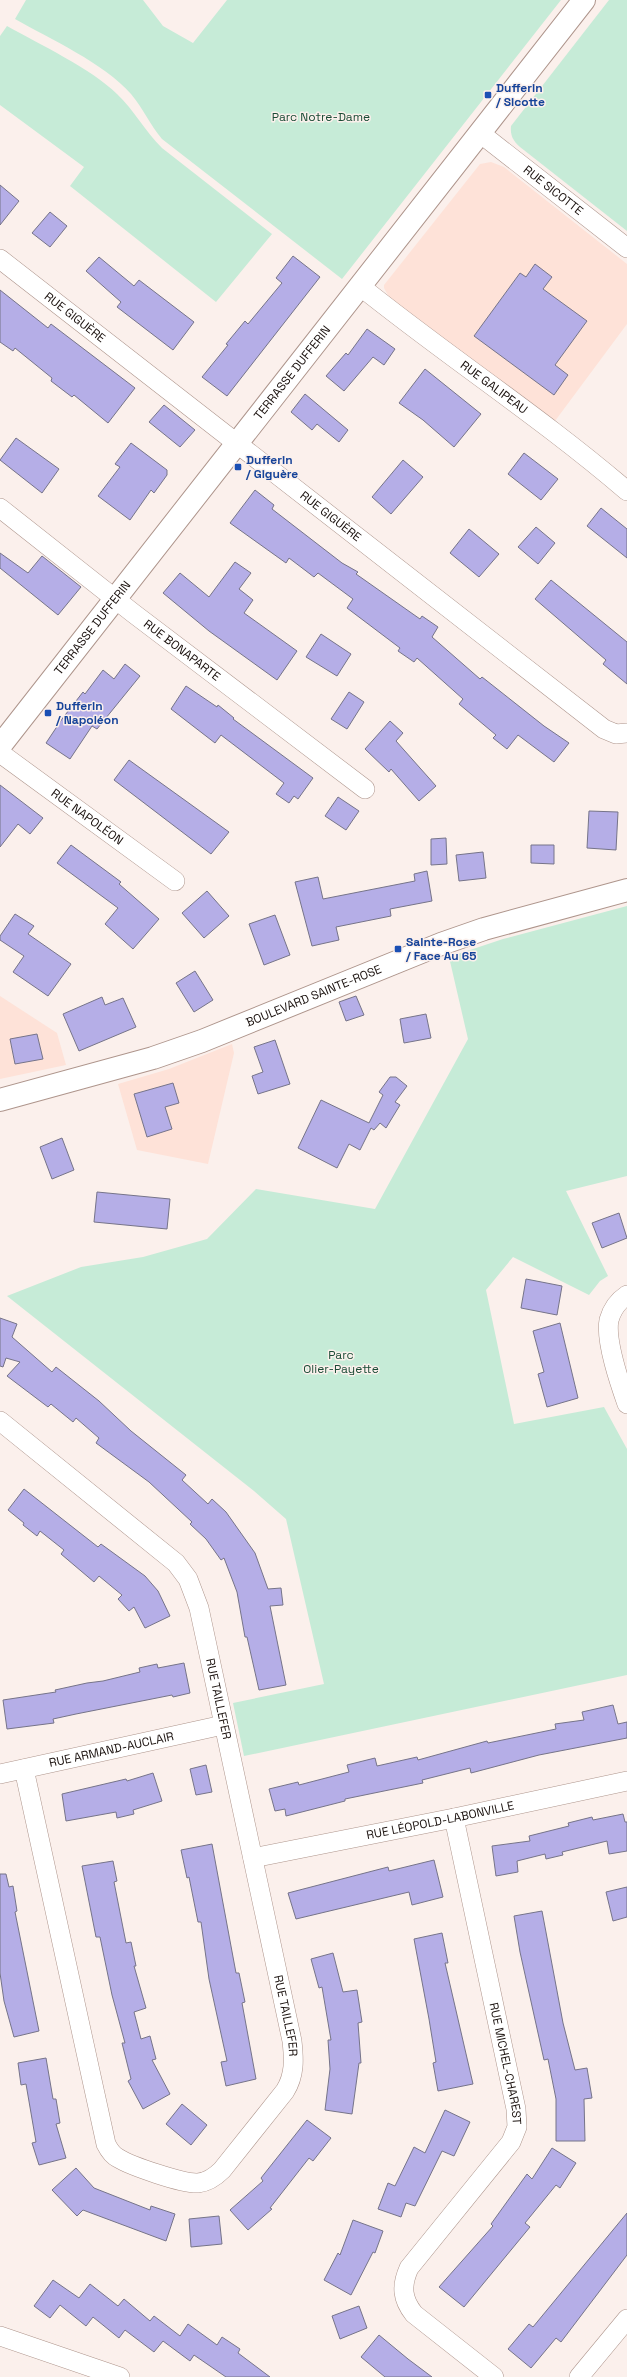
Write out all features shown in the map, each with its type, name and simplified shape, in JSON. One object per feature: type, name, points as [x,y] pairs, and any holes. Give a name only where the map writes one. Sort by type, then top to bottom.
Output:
[{"type":"street","name":"TERRASSE DUFFERIN","points":[[0,746],[584,0]]},
{"type":"street","name":"RUE SICOTTE","points":[[480,133],[627,248]]},
{"type":"street","name":"RUE GIGUÈRE","points":[[0,260],[604,729],[616,734],[627,733]]},
{"type":"street","name":"RUE GALIPEAU","points":[[360,286],[433,344],[577,450],[627,491]]},
{"type":"street","name":"RUE BONAPARTE","points":[[0,508],[115,598],[366,789]]},
{"type":"street","name":"RUE NAPOLÉON","points":[[0,753],[175,881]]},
{"type":"street","name":"BOULEVARD SAINTE-ROSE","points":[[0,1100],[153,1058],[202,1041],[440,944],[484,930],[627,890]]},
{"type":"street","points":[[626,1402],[614,1357],[609,1322],[616,1306],[627,1296]]},
{"type":"street","name":"RUE TAILLEFER","points":[[0,1422],[162,1551],[183,1570],[193,1589],[199,1608],[292,2041],[293,2070],[285,2091],[222,2170],[210,2179],[189,2182],[123,2161],[113,2154],[106,2144],[24,1769]]},
{"type":"street","name":"RUE ARMAND-AUCLAIR","points":[[0,1774],[224,1725]]},
{"type":"street","name":"RUE LÉOPOLD-LABONVILLE","points":[[253,1858],[454,1818],[627,1781]]},
{"type":"street","name":"RUE MICHEL-CHAREST","points":[[454,1818],[516,2110],[517,2127],[510,2142],[409,2268],[404,2281],[403,2292],[406,2303],[414,2314],[494,2377]]},
{"type":"street","points":[[579,2377],[627,2319]]},
{"type":"street","points":[[0,2336],[120,2377]]},
{"type":"shaded area","points":[[491,162],[504,167],[627,264],[627,324],[555,421],[390,299],[384,288],[384,285],[480,164]]},
{"type":"shaded area","points":[[0,996],[57,1033],[66,1065],[0,1079]]},
{"type":"shaded area","points":[[232,1044],[234,1053],[208,1164],[137,1150],[118,1084],[169,1069]]},
{"type":"green space","name":"Parc Notre-Dame","points":[[26,0],[143,0],[163,26],[193,43],[227,0],[561,0],[342,279],[162,139],[131,94],[120,83],[76,52],[15,19]]},
{"type":"green space","points":[[609,0],[627,0],[627,231],[520,147],[514,140],[511,132],[511,126]]},
{"type":"green space","points":[[7,26],[65,57],[94,75],[123,100],[162,148],[272,234],[216,302],[70,186],[84,167],[0,105],[0,36]]},
{"type":"green space","name":"Parc Olier-Payette","points":[[627,906],[627,1176],[566,1191],[608,1276],[600,1281],[589,1295],[513,1257],[486,1290],[514,1424],[604,1407],[627,1449],[627,1675],[244,1756],[233,1703],[324,1684],[286,1519],[254,1491],[7,1296],[81,1267],[143,1257],[207,1239],[256,1189],[375,1209],[468,1039],[449,957],[503,939]]},
{"type":"building","points":[[0,185],[19,201],[0,225]]},
{"type":"building","points":[[50,212],[67,226],[50,247],[32,233]]},
{"type":"building","points":[[293,256],[320,277],[227,396],[202,377],[245,321],[248,324],[282,283],[276,278]]},
{"type":"building","points":[[99,257],[134,286],[139,280],[194,322],[173,350],[117,307],[121,302],[86,271]]},
{"type":"building","points":[[535,264],[552,277],[543,289],[587,321],[555,365],[568,375],[554,395],[474,336],[520,273],[526,277]]},
{"type":"building","points":[[0,290],[48,328],[51,324],[135,388],[108,423],[74,395],[72,397],[51,381],[52,378],[15,348],[13,351],[0,342]]},
{"type":"building","points":[[367,329],[395,349],[384,365],[373,357],[344,391],[326,376],[346,353],[348,355]]},
{"type":"building","points":[[425,369],[481,414],[454,447],[423,420],[399,403]]},
{"type":"building","points":[[305,394],[348,430],[339,442],[317,424],[312,430],[291,412]]},
{"type":"building","points":[[164,405],[195,430],[180,447],[149,422]]},
{"type":"building","points":[[16,438],[59,469],[42,493],[0,460]]},
{"type":"building","points":[[131,443],[167,470],[167,475],[154,493],[151,490],[130,520],[98,496],[120,467],[115,464]]},
{"type":"building","points":[[524,453],[558,479],[541,500],[508,474]]},
{"type":"building","points":[[403,460],[423,477],[391,514],[372,497]]},
{"type":"building","points":[[255,490],[274,505],[272,509],[342,563],[358,572],[356,574],[420,619],[422,616],[438,627],[432,637],[480,679],[482,677],[544,726],[569,743],[554,762],[518,735],[507,749],[493,738],[496,735],[459,704],[463,699],[417,658],[414,662],[398,651],[400,648],[347,608],[353,599],[318,573],[314,577],[289,558],[286,563],[230,523]]},
{"type":"building","points":[[601,508],[627,529],[627,558],[587,526]]},
{"type":"building","points":[[536,527],[555,543],[538,564],[518,547]]},
{"type":"building","points":[[469,529],[499,554],[479,577],[450,553]]},
{"type":"building","points":[[0,553],[28,573],[42,556],[81,587],[58,615],[0,568]]},
{"type":"building","points":[[235,562],[251,573],[239,589],[253,600],[244,613],[297,651],[277,680],[209,631],[163,593],[180,573],[209,597]]},
{"type":"building","points":[[551,580],[627,642],[627,684],[603,664],[606,660],[535,599]]},
{"type":"building","points":[[321,634],[351,654],[337,676],[306,657]]},
{"type":"building","points":[[125,664],[140,676],[97,729],[92,726],[70,759],[46,743],[83,692],[85,694],[103,670],[114,679]]},
{"type":"building","points":[[186,686],[217,707],[218,705],[234,718],[233,719],[313,778],[298,799],[294,796],[289,803],[276,794],[284,783],[221,735],[215,743],[171,709]]},
{"type":"building","points":[[349,692],[364,702],[347,729],[331,719]]},
{"type":"building","points":[[390,721],[403,733],[396,741],[436,786],[419,801],[391,769],[389,772],[365,749]]},
{"type":"building","points":[[129,760],[229,832],[211,854],[114,780]]},
{"type":"building","points":[[0,785],[43,818],[30,834],[18,824],[0,847]]},
{"type":"building","points":[[338,797],[359,811],[346,830],[325,816]]},
{"type":"building","points":[[589,811],[618,812],[616,850],[587,848]]},
{"type":"building","points":[[446,838],[447,864],[431,865],[431,839]]},
{"type":"building","points":[[71,845],[121,882],[119,884],[159,919],[133,949],[105,924],[118,908],[57,863]]},
{"type":"building","points":[[531,845],[554,845],[554,864],[531,863]]},
{"type":"building","points":[[483,852],[486,878],[459,881],[456,855]]},
{"type":"building","points":[[427,871],[432,901],[390,909],[391,916],[336,927],[339,940],[312,946],[295,882],[318,877],[323,899],[415,881],[414,874]]},
{"type":"building","points":[[207,891],[229,916],[204,938],[182,913]]},
{"type":"building","points":[[15,914],[34,926],[28,934],[71,964],[48,996],[13,972],[24,956],[0,940],[0,936]]},
{"type":"building","points":[[275,915],[290,955],[264,965],[249,924]]},
{"type":"building","points":[[195,971],[213,1000],[194,1012],[176,983]]},
{"type":"building","points":[[356,996],[364,1015],[346,1021],[339,1002]]},
{"type":"building","points":[[102,997],[105,1005],[123,998],[136,1027],[79,1051],[63,1014]]},
{"type":"building","points":[[426,1014],[431,1038],[404,1043],[400,1019]]},
{"type":"building","points":[[37,1034],[43,1059],[15,1064],[10,1039]]},
{"type":"building","points":[[275,1040],[290,1084],[258,1094],[252,1076],[263,1072],[254,1047]]},
{"type":"building","points":[[390,1077],[396,1077],[407,1086],[395,1102],[400,1105],[386,1128],[380,1123],[374,1130],[371,1128],[360,1150],[349,1144],[337,1168],[298,1148],[321,1100],[369,1123],[383,1095],[379,1092]]},
{"type":"building","points":[[173,1083],[179,1103],[165,1107],[172,1129],[147,1137],[134,1094]]},
{"type":"building","points":[[62,1138],[74,1170],[52,1179],[40,1147]]},
{"type":"building","points":[[97,1192],[170,1199],[167,1229],[94,1222]]},
{"type":"building","points":[[619,1213],[627,1238],[602,1248],[592,1223]]},
{"type":"building","points":[[526,1279],[562,1286],[557,1315],[521,1308]]},
{"type":"building","points":[[0,1318],[17,1324],[12,1337],[52,1372],[56,1367],[99,1401],[131,1431],[186,1475],[182,1480],[208,1504],[212,1499],[226,1512],[255,1553],[268,1589],[281,1588],[283,1605],[270,1606],[286,1685],[259,1690],[247,1637],[245,1637],[237,1592],[224,1558],[221,1560],[206,1539],[190,1524],[192,1522],[149,1482],[96,1443],[99,1438],[76,1418],[73,1422],[51,1404],[48,1407],[7,1376],[20,1362],[6,1358],[3,1367],[0,1366]]},
{"type":"building","points":[[560,1323],[578,1398],[547,1407],[538,1374],[544,1372],[533,1331]]},
{"type":"building","points":[[24,1489],[98,1547],[101,1544],[145,1576],[158,1591],[170,1616],[145,1628],[134,1607],[129,1611],[118,1599],[122,1595],[99,1576],[94,1582],[61,1554],[64,1550],[40,1531],[37,1536],[23,1525],[24,1523],[8,1510]]},
{"type":"building","points":[[184,1663],[190,1693],[173,1697],[172,1695],[53,1719],[54,1723],[7,1729],[3,1700],[56,1692],[55,1690],[140,1672],[139,1668],[157,1664],[158,1668]]},
{"type":"building","points":[[613,1705],[618,1724],[627,1722],[627,1738],[539,1755],[471,1773],[470,1768],[422,1780],[423,1783],[345,1799],[345,1801],[286,1816],[285,1809],[275,1811],[269,1789],[298,1782],[299,1785],[349,1772],[347,1765],[375,1758],[377,1766],[417,1757],[418,1760],[487,1741],[488,1743],[556,1729],[555,1724],[584,1720],[582,1712]]},
{"type":"building","points":[[206,1765],[212,1792],[196,1795],[190,1769]]},
{"type":"building","points":[[153,1773],[162,1801],[133,1810],[134,1814],[117,1818],[116,1812],[66,1821],[62,1794],[126,1779],[127,1781]]},
{"type":"building","points":[[623,1814],[625,1822],[627,1822],[627,1851],[609,1854],[607,1841],[562,1852],[563,1855],[546,1859],[545,1854],[517,1861],[518,1872],[496,1876],[492,1846],[530,1841],[529,1836],[569,1826],[568,1823],[592,1817],[593,1820]]},
{"type":"building","points":[[212,1844],[236,1973],[239,1973],[245,2002],[242,2003],[256,2079],[226,2086],[221,2062],[227,2061],[209,1979],[201,1922],[198,1922],[189,1877],[187,1878],[181,1850]]},
{"type":"building","points":[[434,1860],[443,1897],[412,1905],[409,1892],[296,1919],[288,1893],[388,1867],[389,1871]]},
{"type":"building","points":[[113,1861],[117,1881],[114,1882],[126,1943],[131,1942],[136,1966],[134,1966],[146,2008],[134,2012],[141,2039],[150,2036],[156,2059],[152,2060],[170,2094],[143,2109],[128,2081],[131,2079],[122,2043],[125,2043],[112,1995],[100,1937],[96,1937],[82,1866]]},
{"type":"building","points":[[0,1874],[6,1874],[9,1887],[13,1886],[17,1911],[15,1912],[39,2031],[14,2037],[4,2001],[0,1973]]},
{"type":"building","points":[[627,1887],[627,1917],[613,1921],[606,1892]]},
{"type":"building","points":[[542,1911],[563,2023],[575,2070],[587,2068],[592,2098],[584,2099],[585,2141],[556,2141],[556,2099],[548,2059],[544,2060],[520,1952],[514,1916]]},
{"type":"building","points":[[442,1933],[448,1963],[445,1963],[473,2084],[438,2091],[433,2063],[436,2062],[414,1939]]},
{"type":"building","points":[[333,1953],[343,1992],[357,1990],[362,2022],[358,2023],[361,2063],[359,2063],[352,2114],[325,2110],[330,2069],[328,2040],[331,2040],[322,1987],[319,1988],[311,1959]]},
{"type":"building","points":[[46,2058],[53,2099],[56,2099],[60,2123],[56,2124],[66,2158],[39,2165],[32,2143],[36,2142],[26,2084],[21,2085],[18,2063]]},
{"type":"building","points":[[182,2104],[207,2125],[191,2145],[166,2124]]},
{"type":"building","points":[[445,2110],[470,2122],[454,2156],[442,2151],[415,2206],[406,2203],[401,2217],[378,2209],[388,2183],[395,2186],[414,2147],[425,2153]]},
{"type":"building","points":[[307,2120],[331,2138],[313,2161],[309,2158],[270,2208],[272,2209],[248,2230],[230,2210],[263,2181],[261,2178]]},
{"type":"building","points":[[552,2148],[576,2163],[560,2188],[556,2185],[525,2223],[530,2227],[464,2307],[439,2287],[493,2226],[491,2224],[527,2174],[532,2179]]},
{"type":"building","points":[[76,2168],[94,2188],[150,2210],[151,2206],[175,2214],[166,2241],[83,2210],[77,2216],[52,2190]]},
{"type":"building","points":[[627,2213],[627,2255],[561,2342],[556,2338],[531,2368],[508,2349],[529,2324],[533,2327]]},
{"type":"building","points":[[219,2216],[222,2244],[191,2247],[189,2219]]},
{"type":"building","points":[[353,2220],[383,2231],[375,2253],[373,2252],[351,2295],[324,2280],[338,2253],[340,2255]]},
{"type":"building","points":[[53,2280],[79,2298],[90,2284],[118,2306],[124,2299],[150,2321],[154,2316],[180,2336],[188,2324],[217,2345],[222,2337],[240,2349],[238,2353],[270,2377],[226,2377],[194,2355],[190,2361],[163,2341],[154,2352],[125,2330],[119,2338],[93,2317],[86,2326],[60,2305],[50,2318],[34,2306]]},
{"type":"building","points":[[359,2306],[367,2328],[340,2339],[332,2316]]},
{"type":"building","points":[[379,2335],[432,2377],[385,2377],[361,2357]]},
{"type":"place","name":"Dufferin / Sicotte","points":[[488,95]]},
{"type":"place","name":"Dufferin / Giguère","points":[[238,467]]},
{"type":"place","name":"Dufferin / Napoléon","points":[[48,713]]},
{"type":"place","name":"Sainte-Rose / Face Au 65","points":[[398,949]]}]
